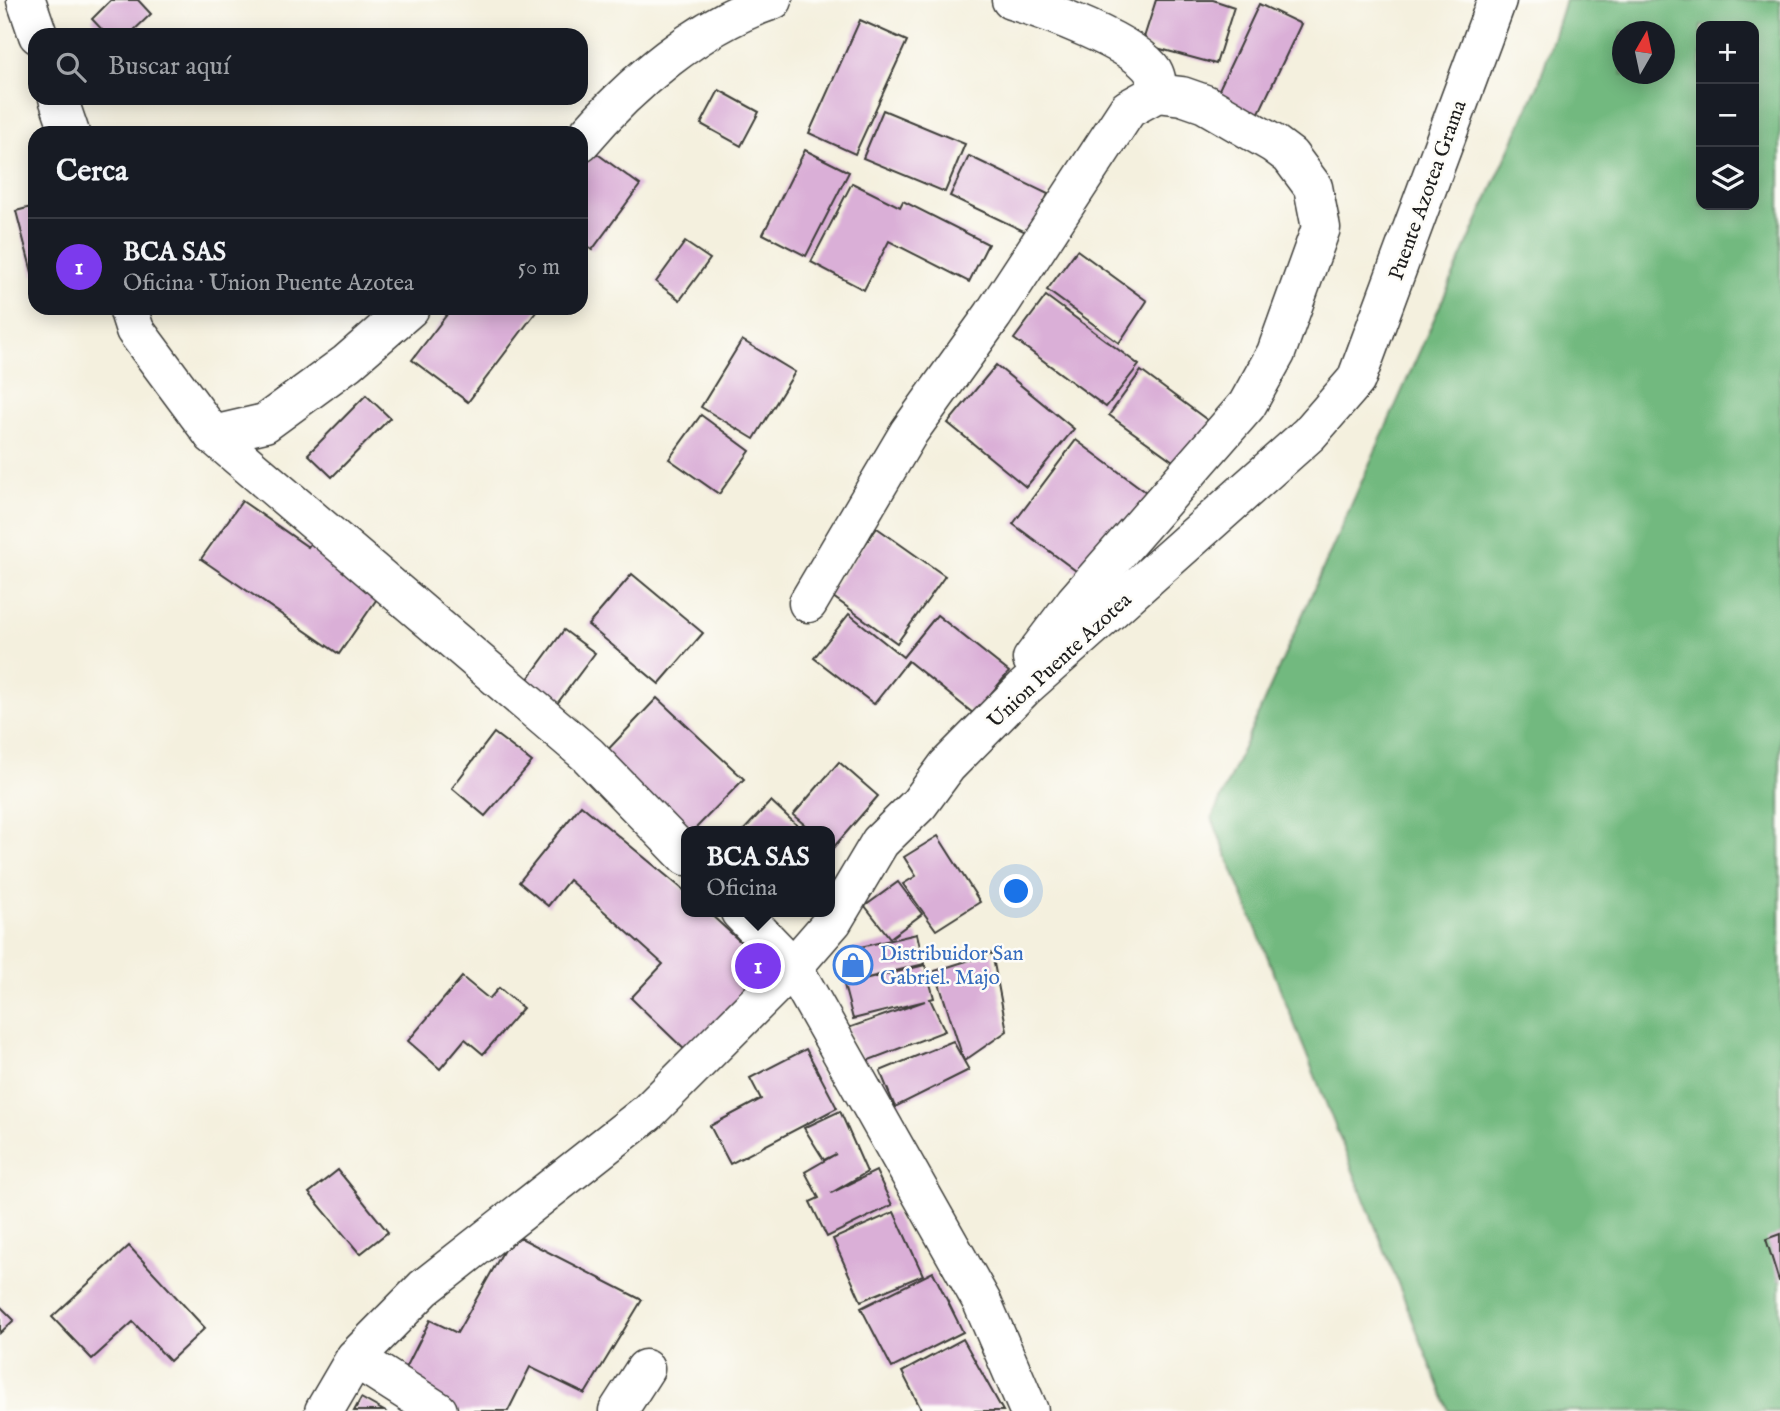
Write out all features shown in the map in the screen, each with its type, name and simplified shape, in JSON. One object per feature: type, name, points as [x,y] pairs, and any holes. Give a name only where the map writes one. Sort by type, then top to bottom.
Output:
[{"type":"street","points":[[26,0],[36,28]]},
{"type":"street","points":[[588,135],[625,95],[658,67],[729,21],[773,0]]},
{"type":"street","points":[[1011,0],[1066,19],[1140,59],[1152,71],[1157,93]]},
{"type":"street","name":"Puente Azotea Grama","points":[[1356,380],[1497,0]]},
{"type":"street","points":[[808,603],[909,432],[1000,303],[1128,109],[1157,93],[1205,104],[1290,156],[1312,187],[1321,228],[1276,353],[1247,405],[1075,602],[1021,672],[1024,688]]},
{"type":"street","points":[[60,105],[68,126]]},
{"type":"street","points":[[130,315],[135,330],[213,435],[589,755],[681,851]]},
{"type":"street","points":[[213,435],[265,423],[347,363],[402,315]]},
{"type":"street","name":"Union Puente Azotea","points":[[324,1411],[355,1358],[424,1288],[647,1113],[793,967],[833,921],[880,842],[919,804],[947,766],[1024,688],[1308,434],[1356,380]]},
{"type":"street","points":[[745,917],[793,967],[982,1302],[1029,1411]]},
{"type":"street","points":[[355,1358],[438,1411]]},
{"type":"street","points":[[618,1411],[645,1369]]},
{"type":"green space","points":[[1565,0],[1780,0],[1780,1411],[1449,1411],[1212,818],[1539,83]]},
{"type":"building","points":[[111,0],[138,0],[151,14],[136,28],[100,28],[92,19]]},
{"type":"building","points":[[1156,0],[1213,0],[1234,7],[1216,64],[1142,44]]},
{"type":"building","points":[[1259,4],[1301,24],[1256,119],[1215,98]]},
{"type":"building","points":[[860,20],[907,41],[855,154],[809,133]]},
{"type":"building","points":[[719,90],[759,112],[741,146],[701,124]]},
{"type":"building","points":[[883,110],[965,144],[945,192],[863,158]]},
{"type":"building","points":[[592,150],[640,185],[592,250],[588,247],[588,155]]},
{"type":"building","points":[[805,150],[849,172],[806,256],[763,234]]},
{"type":"building","points":[[969,156],[1048,194],[1030,234],[950,196]]},
{"type":"building","points":[[852,183],[900,207],[903,201],[988,244],[969,282],[889,241],[864,290],[811,262]]},
{"type":"building","points":[[28,208],[28,257],[16,211]]},
{"type":"building","points":[[685,242],[710,259],[680,300],[656,282]]},
{"type":"building","points":[[1077,250],[1147,301],[1119,343],[1047,290]]},
{"type":"building","points":[[1046,296],[1139,365],[1106,407],[1014,339]]},
{"type":"building","points":[[447,315],[534,315],[468,402],[412,360]]},
{"type":"building","points":[[742,340],[795,372],[754,439],[701,407]]},
{"type":"building","points":[[996,365],[1074,429],[1026,487],[948,423]]},
{"type":"building","points":[[1141,371],[1214,425],[1183,468],[1109,415]]},
{"type":"building","points":[[366,395],[390,418],[332,477],[308,454]]},
{"type":"building","points":[[701,415],[750,451],[719,494],[669,459]]},
{"type":"building","points":[[1076,440],[1154,498],[1091,582],[1013,524]]},
{"type":"building","points":[[242,501],[308,547],[312,541],[383,590],[339,654],[201,559]]},
{"type":"building","points":[[877,528],[945,576],[897,643],[829,594]]},
{"type":"building","points":[[632,574],[703,633],[659,684],[588,625]]},
{"type":"building","points":[[849,614],[903,657],[937,615],[1009,672],[974,714],[908,661],[874,704],[814,658]]},
{"type":"building","points":[[564,630],[595,653],[553,709],[522,687]]},
{"type":"building","points":[[657,698],[744,779],[698,826],[681,827],[601,757]]},
{"type":"building","points":[[494,733],[532,762],[485,816],[452,788]]},
{"type":"building","points":[[839,762],[878,796],[835,846],[835,826],[806,826],[793,815]]},
{"type":"building","points":[[771,801],[798,826],[748,826]]},
{"type":"building","points":[[581,805],[681,888],[681,917],[713,917],[770,969],[689,1054],[631,998],[663,964],[569,880],[548,906],[519,882]]},
{"type":"building","points":[[938,836],[980,902],[936,930],[903,884],[916,876],[904,857]]},
{"type":"building","points":[[898,882],[922,914],[890,938],[865,906]]},
{"type":"building","points":[[917,934],[924,964],[851,982],[843,951]]},
{"type":"building","points":[[992,953],[1007,1031],[964,1061],[935,971]]},
{"type":"building","points":[[925,965],[934,998],[930,999],[945,1031],[864,1062],[848,1028],[925,1001],[853,1019],[844,985]]},
{"type":"building","points":[[462,977],[489,999],[499,988],[523,1008],[483,1054],[465,1039],[440,1069],[408,1041]]},
{"type":"building","points":[[953,1041],[969,1070],[895,1107],[880,1071]]},
{"type":"building","points":[[806,1049],[837,1108],[730,1164],[710,1126],[761,1099],[750,1078]]},
{"type":"building","points":[[840,1111],[867,1172],[831,1193],[876,1171],[892,1205],[827,1237],[810,1202],[819,1198],[805,1172],[836,1154],[824,1160],[804,1128]]},
{"type":"building","points":[[338,1170],[388,1232],[360,1254],[309,1193]]},
{"type":"building","points":[[894,1212],[923,1275],[861,1301],[833,1239]]},
{"type":"building","points":[[513,1234],[642,1300],[585,1394],[530,1367],[508,1411],[454,1411],[398,1384],[430,1320],[457,1333]]},
{"type":"building","points":[[1780,1234],[1780,1281],[1779,1281],[1766,1239]]},
{"type":"building","points":[[129,1246],[205,1328],[170,1361],[133,1322],[92,1359],[52,1317]]},
{"type":"building","points":[[933,1272],[963,1332],[892,1368],[861,1308]]},
{"type":"building","points":[[0,1306],[14,1320],[0,1333]]},
{"type":"building","points":[[963,1339],[1003,1411],[922,1411],[902,1372]]},
{"type":"building","points":[[361,1398],[384,1411],[354,1411]]},
{"type":"place","name":"Distribuidor San Gabriel. Majo","points":[[853,965]]},
{"type":"place","name":"BCA SAS","points":[[758,966]]}]
